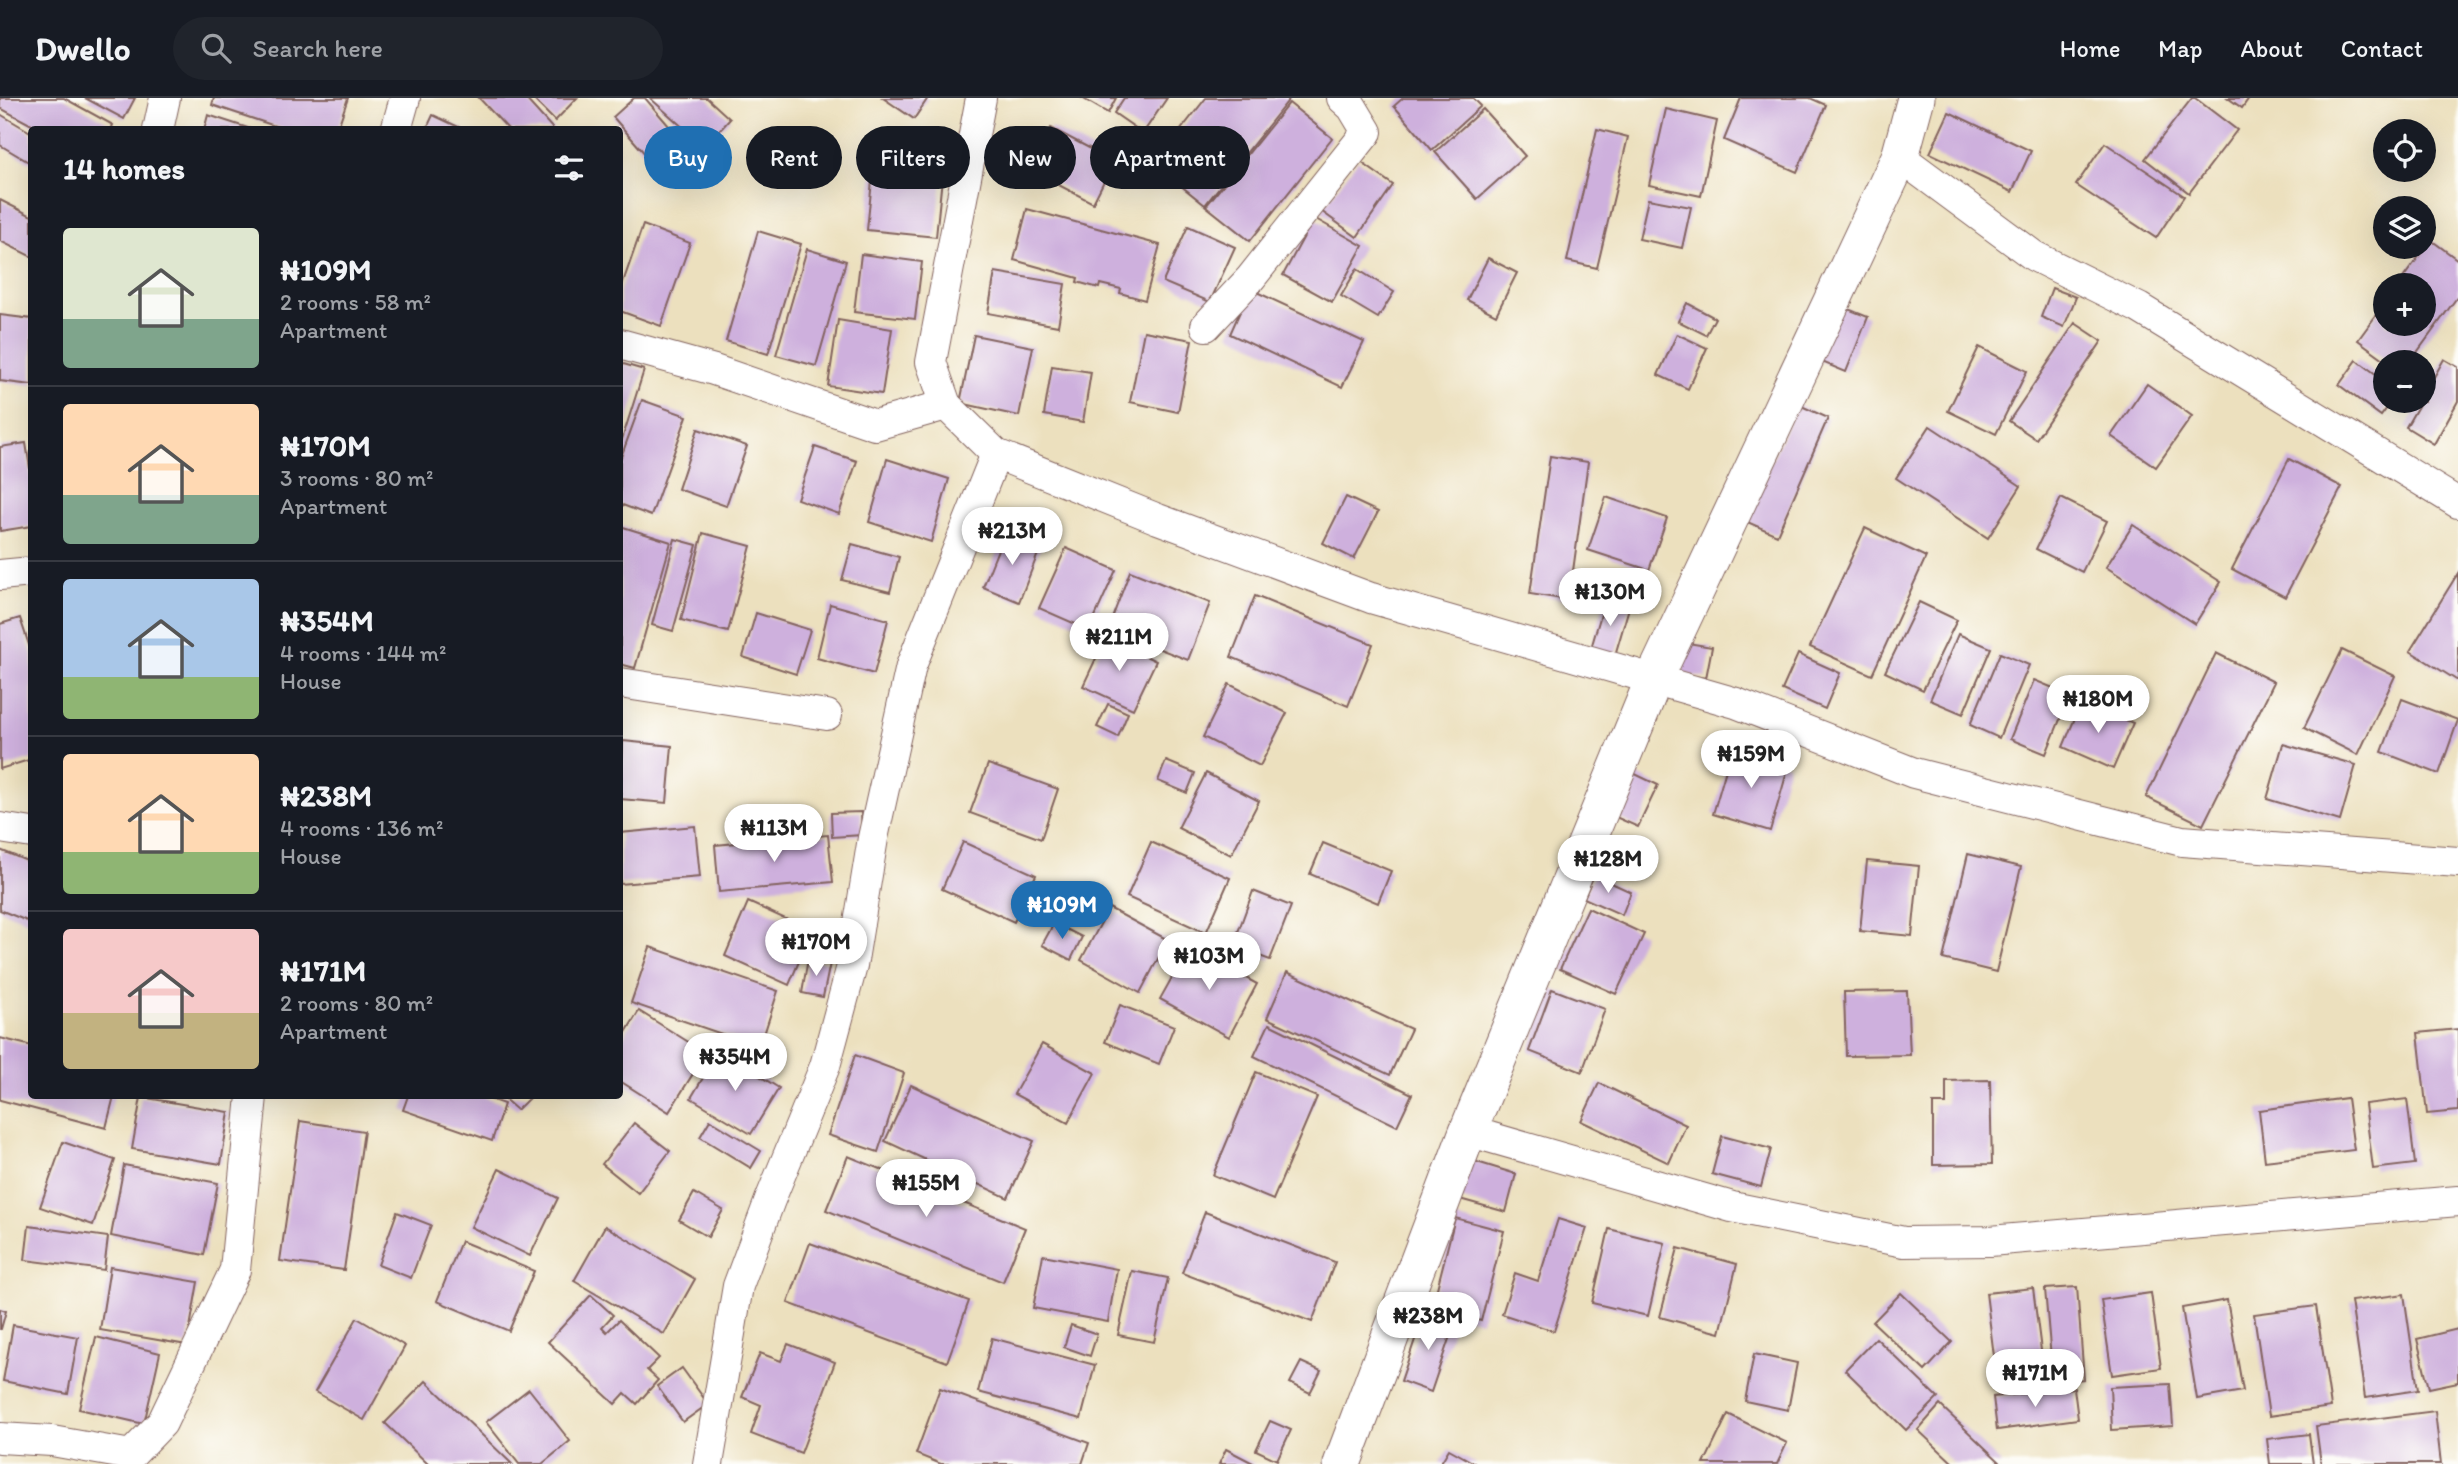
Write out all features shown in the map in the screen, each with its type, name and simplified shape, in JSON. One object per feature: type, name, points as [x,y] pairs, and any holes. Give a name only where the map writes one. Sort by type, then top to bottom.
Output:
[{"type":"street","points":[[159,126],[165,98]]},
{"type":"street","points":[[397,126],[405,98]]},
{"type":"street","points":[[981,98],[931,362],[946,405],[996,454],[1158,519],[1371,598],[1736,703],[1914,773],[2182,841],[2458,862]]},
{"type":"street","points":[[1206,327],[1250,279],[1367,132],[1352,107],[1342,98]]},
{"type":"street","points":[[1342,1464],[1468,1131],[1654,678],[1900,158],[1916,98]]},
{"type":"street","points":[[1900,158],[2034,256],[2139,308],[2458,503]]},
{"type":"street","points":[[623,345],[715,370],[875,425],[946,405]]},
{"type":"street","points":[[708,1464],[738,1286],[825,1066],[852,966],[873,838],[911,666],[996,454]]},
{"type":"street","points":[[0,575],[28,572]]},
{"type":"street","points":[[623,684],[827,715]]},
{"type":"street","points":[[0,828],[28,832]]},
{"type":"street","points":[[0,1438],[52,1441],[131,1455],[162,1423],[234,1270],[252,1099]]},
{"type":"street","points":[[1468,1131],[1731,1207],[1904,1242],[1990,1241],[2458,1201]]},
{"type":"building","points":[[0,98],[64,98],[113,125],[34,126],[0,108]]},
{"type":"building","points":[[85,98],[135,98],[124,119]]},
{"type":"building","points":[[214,98],[348,98],[338,126],[275,126],[212,105]]},
{"type":"building","points":[[479,98],[525,98],[550,126],[505,126]]},
{"type":"building","points":[[532,98],[577,98],[555,121]]},
{"type":"building","points":[[634,98],[645,98],[669,126],[644,126],[644,153],[613,117]]},
{"type":"building","points":[[650,98],[707,98],[730,119],[724,126],[681,126]]},
{"type":"building","points":[[883,98],[928,98],[914,119]]},
{"type":"building","points":[[1082,98],[1116,98],[1108,113]]},
{"type":"building","points":[[1124,98],[1167,98],[1148,126],[1133,126],[1114,113]]},
{"type":"building","points":[[1206,98],[1290,98],[1250,148],[1250,126],[1184,126]]},
{"type":"building","points":[[1403,98],[1473,98],[1481,106],[1432,150],[1394,106]]},
{"type":"building","points":[[1741,98],[1810,98],[1826,105],[1797,172],[1724,140]]},
{"type":"building","points":[[2192,98],[2237,130],[2189,193],[2145,159]]},
{"type":"building","points":[[2228,98],[2249,98],[2242,108]]},
{"type":"building","points":[[1289,103],[1332,138],[1250,241],[1206,206],[1220,189],[1250,189],[1250,151]]},
{"type":"building","points":[[1483,109],[1525,156],[1477,199],[1435,152]]},
{"type":"building","points":[[1666,109],[1717,121],[1701,196],[1649,185]]},
{"type":"building","points":[[1949,112],[2031,151],[2012,192],[1930,153]]},
{"type":"building","points":[[0,114],[28,131],[28,162],[0,145]]},
{"type":"building","points":[[208,115],[242,126],[205,126]]},
{"type":"building","points":[[433,115],[456,126],[428,126]]},
{"type":"building","points":[[1597,129],[1628,137],[1597,268],[1567,261]]},
{"type":"building","points":[[1076,141],[1090,148],[1090,189],[1100,189],[1093,203],[1066,189],[1076,189]]},
{"type":"building","points":[[2105,143],[2184,196],[2156,238],[2076,185]]},
{"type":"building","points":[[1358,160],[1393,185],[1357,237],[1321,211]]},
{"type":"building","points":[[871,189],[941,189],[936,237],[867,230]]},
{"type":"building","points":[[1185,189],[1218,189],[1205,205]]},
{"type":"building","points":[[1648,199],[1691,207],[1682,248],[1639,239]]},
{"type":"building","points":[[0,200],[28,214],[28,255],[0,241]]},
{"type":"building","points":[[1027,209],[1160,245],[1145,300],[1120,293],[1121,289],[1100,284],[1099,288],[1077,282],[1078,278],[1014,260]]},
{"type":"building","points":[[1314,218],[1363,246],[1332,302],[1283,275]]},
{"type":"building","points":[[643,225],[690,243],[661,326],[623,312],[623,282]]},
{"type":"building","points":[[1188,226],[1235,247],[1210,302],[1163,282]]},
{"type":"building","points":[[758,231],[801,244],[768,354],[726,341]]},
{"type":"building","points":[[2436,244],[2458,260],[2458,296],[2436,326],[2436,273],[2407,273],[2417,259],[2436,259]]},
{"type":"building","points":[[807,249],[846,261],[816,366],[776,355]]},
{"type":"building","points":[[861,254],[922,262],[915,319],[854,312]]},
{"type":"building","points":[[1488,258],[1517,273],[1496,315],[1467,300]]},
{"type":"building","points":[[1357,269],[1394,292],[1378,318],[1341,296]]},
{"type":"building","points":[[995,272],[1065,284],[1058,326],[988,313]]},
{"type":"building","points":[[2052,288],[2076,297],[2064,327],[2041,317]]},
{"type":"building","points":[[1250,289],[1364,342],[1342,387],[1230,334]]},
{"type":"building","points":[[1687,303],[1715,318],[1706,335],[1678,321]]},
{"type":"building","points":[[1838,305],[1868,317],[1846,372],[1817,360]]},
{"type":"building","points":[[0,315],[28,318],[28,384],[0,381]]},
{"type":"building","points":[[2373,319],[2373,336],[2429,336],[2419,350],[2373,351],[2358,340]]},
{"type":"building","points":[[838,320],[892,329],[882,394],[828,386]]},
{"type":"building","points":[[2075,323],[2102,341],[2036,439],[2009,421]]},
{"type":"building","points":[[1144,331],[1192,340],[1178,412],[1130,402]]},
{"type":"building","points":[[1677,334],[1707,348],[1688,389],[1658,375]]},
{"type":"building","points":[[974,335],[1033,347],[1019,416],[960,403]]},
{"type":"building","points":[[1979,347],[2027,371],[1996,434],[1948,411]]},
{"type":"building","points":[[2444,359],[2458,367],[2458,401],[2434,444],[2406,427],[2414,413],[2436,413],[2436,373]]},
{"type":"building","points":[[2357,360],[2373,372],[2373,410],[2339,385]]},
{"type":"building","points":[[623,364],[644,370],[623,436]]},
{"type":"building","points":[[1052,366],[1091,372],[1083,422],[1044,415]]},
{"type":"building","points":[[2147,384],[2192,416],[2156,467],[2111,436]]},
{"type":"building","points":[[642,400],[687,416],[651,516],[623,505],[623,452]]},
{"type":"building","points":[[1797,404],[1828,418],[1777,535],[1745,521]]},
{"type":"building","points":[[1930,426],[2021,486],[1988,538],[1896,478]]},
{"type":"building","points":[[698,429],[747,446],[726,506],[678,489]]},
{"type":"building","points":[[26,443],[28,527],[0,531],[0,447]]},
{"type":"building","points":[[815,447],[857,461],[839,514],[797,499]]},
{"type":"building","points":[[1550,456],[1588,462],[1569,600],[1530,594]]},
{"type":"building","points":[[887,459],[949,479],[931,542],[869,522]]},
{"type":"building","points":[[2289,459],[2342,487],[2285,597],[2232,569]]},
{"type":"building","points":[[1346,497],[1378,512],[1354,559],[1323,543]]},
{"type":"building","points":[[1606,497],[1667,518],[1649,570],[1588,550]]},
{"type":"building","points":[[2061,498],[2107,521],[2082,572],[2036,549]]},
{"type":"building","points":[[2133,525],[2221,582],[2195,624],[2106,567]]},
{"type":"building","points":[[623,527],[671,542],[635,668],[623,665]]},
{"type":"building","points":[[1865,528],[1926,557],[1872,675],[1810,647]]},
{"type":"building","points":[[1005,532],[1041,546],[1019,602],[983,587]]},
{"type":"building","points":[[703,533],[751,546],[728,632],[681,620]]},
{"type":"building","points":[[675,539],[697,545],[673,631],[652,625]]},
{"type":"building","points":[[852,544],[899,557],[890,592],[842,580]]},
{"type":"building","points":[[1066,548],[1116,570],[1089,630],[1039,608]]},
{"type":"building","points":[[1130,571],[1210,603],[1188,660],[1108,629]]},
{"type":"building","points":[[2458,573],[2458,681],[2410,651]]},
{"type":"building","points":[[1607,594],[1631,601],[1613,662],[1589,655]]},
{"type":"building","points":[[1255,596],[1373,644],[1348,706],[1231,657]]},
{"type":"building","points":[[1919,602],[1957,620],[1923,690],[1885,672]]},
{"type":"building","points":[[830,604],[888,620],[874,674],[817,658]]},
{"type":"building","points":[[756,613],[810,630],[796,674],[743,657]]},
{"type":"building","points":[[20,618],[28,642],[28,760],[0,769],[0,624]]},
{"type":"building","points":[[1958,634],[1991,648],[1963,714],[1930,700]]},
{"type":"building","points":[[1106,637],[1156,661],[1133,709],[1083,686]]},
{"type":"building","points":[[1682,642],[1712,647],[1706,678],[1676,673]]},
{"type":"building","points":[[2342,650],[2395,676],[2358,755],[2304,728]]},
{"type":"building","points":[[2000,653],[2029,665],[1999,738],[1970,725]]},
{"type":"building","points":[[2216,653],[2274,682],[2203,825],[2146,797]]},
{"type":"building","points":[[1798,654],[1840,673],[1825,709],[1782,690]]},
{"type":"building","points":[[2034,680],[2070,695],[2046,754],[2010,739]]},
{"type":"building","points":[[1229,684],[1287,713],[1260,766],[1203,737]]},
{"type":"building","points":[[2402,699],[2458,720],[2439,774],[2382,752]]},
{"type":"building","points":[[2082,701],[2133,723],[2113,769],[2063,747]]},
{"type":"building","points":[[1108,704],[1128,713],[1118,737],[1097,727]]},
{"type":"building","points":[[623,741],[672,746],[667,803],[623,799]]},
{"type":"building","points":[[2283,744],[2356,765],[2340,821],[2267,799]]},
{"type":"building","points":[[1732,749],[1789,765],[1770,831],[1713,814]]},
{"type":"building","points":[[1166,761],[1195,773],[1187,793],[1158,781]]},
{"type":"building","points":[[988,764],[1058,789],[1041,839],[970,813]]},
{"type":"building","points":[[1631,772],[1658,785],[1638,827],[1611,815]]},
{"type":"building","points":[[1206,773],[1259,801],[1231,855],[1178,828]]},
{"type":"building","points":[[861,812],[862,835],[832,837],[831,813]]},
{"type":"building","points":[[695,826],[700,877],[623,884],[623,833]]},
{"type":"building","points":[[828,835],[833,882],[719,892],[715,845]]},
{"type":"building","points":[[963,842],[1036,875],[1014,922],[942,889]]},
{"type":"building","points":[[1151,842],[1230,878],[1206,933],[1127,897]]},
{"type":"building","points":[[1323,843],[1391,871],[1378,903],[1310,874]]},
{"type":"building","points":[[0,850],[28,861],[28,921],[0,910]]},
{"type":"building","points":[[1968,854],[2021,867],[1996,972],[1943,959]]},
{"type":"building","points":[[1867,861],[1919,866],[1912,936],[1860,931]]},
{"type":"building","points":[[1594,875],[1631,892],[1622,915],[1584,898]]},
{"type":"building","points":[[1253,891],[1291,906],[1270,960],[1233,946]]},
{"type":"building","points":[[748,902],[812,931],[789,985],[725,956]]},
{"type":"building","points":[[1109,908],[1168,940],[1140,993],[1081,960]]},
{"type":"building","points":[[1588,908],[1644,934],[1616,994],[1560,969]]},
{"type":"building","points":[[1054,923],[1082,937],[1071,960],[1042,945]]},
{"type":"building","points":[[650,947],[778,991],[760,1047],[631,1003]]},
{"type":"building","points":[[1189,947],[1257,984],[1229,1037],[1160,999]]},
{"type":"building","points":[[808,959],[830,963],[823,997],[802,993]]},
{"type":"building","points":[[1287,972],[1411,1029],[1390,1075],[1267,1018]]},
{"type":"building","points":[[1552,989],[1605,1009],[1582,1072],[1529,1051]]},
{"type":"building","points":[[1907,991],[1910,1055],[1846,1056],[1844,992]]},
{"type":"building","points":[[1120,1005],[1174,1026],[1159,1064],[1105,1042]]},
{"type":"building","points":[[639,1011],[706,1053],[669,1112],[623,1083],[623,1037]]},
{"type":"building","points":[[1269,1024],[1412,1094],[1397,1126],[1254,1056]]},
{"type":"building","points":[[2458,1029],[2458,1111],[2427,1114],[2418,1033]]},
{"type":"building","points":[[0,1038],[28,1045],[28,1099],[113,1099],[106,1128],[0,1100]]},
{"type":"building","points":[[1042,1044],[1095,1073],[1068,1123],[1014,1094]]},
{"type":"building","points":[[719,1051],[779,1088],[751,1134],[691,1098]]},
{"type":"building","points":[[855,1055],[904,1073],[878,1152],[828,1135]]},
{"type":"building","points":[[1256,1072],[1317,1097],[1273,1200],[1213,1175]]},
{"type":"building","points":[[1990,1080],[1992,1164],[1933,1165],[1933,1104],[1946,1104],[1946,1081]]},
{"type":"building","points":[[1599,1083],[1686,1125],[1669,1163],[1581,1121]]},
{"type":"building","points":[[911,1085],[1034,1141],[1008,1198],[885,1141]]},
{"type":"building","points":[[2347,1098],[2354,1150],[2265,1161],[2259,1110]]},
{"type":"building","points":[[141,1099],[229,1112],[221,1164],[132,1149]]},
{"type":"building","points":[[407,1099],[490,1099],[504,1104],[492,1141],[403,1110]]},
{"type":"building","points":[[504,1099],[528,1099],[517,1110]]},
{"type":"building","points":[[2407,1099],[2415,1164],[2373,1169],[2365,1104]]},
{"type":"building","points":[[710,1120],[761,1151],[751,1168],[700,1137]]},
{"type":"building","points":[[300,1121],[364,1131],[344,1270],[280,1261]]},
{"type":"building","points":[[634,1123],[670,1151],[638,1193],[602,1164]]},
{"type":"building","points":[[1722,1136],[1771,1149],[1761,1187],[1712,1174]]},
{"type":"building","points":[[63,1142],[115,1160],[93,1225],[40,1207]]},
{"type":"building","points":[[848,1156],[1025,1228],[1003,1282],[826,1210]]},
{"type":"building","points":[[1467,1159],[1516,1174],[1506,1212],[1456,1198]]},
{"type":"building","points":[[124,1165],[218,1183],[204,1255],[111,1236]]},
{"type":"building","points":[[499,1169],[558,1198],[530,1256],[471,1227]]},
{"type":"building","points":[[694,1193],[723,1210],[708,1237],[679,1220]]},
{"type":"building","points":[[397,1212],[431,1225],[411,1278],[378,1265]]},
{"type":"building","points":[[1205,1212],[1335,1262],[1312,1322],[1182,1273]]},
{"type":"building","points":[[1455,1218],[1504,1231],[1481,1321],[1432,1308]]},
{"type":"building","points":[[1558,1219],[1587,1228],[1554,1331],[1502,1314],[1515,1273],[1538,1281]]},
{"type":"building","points":[[29,1226],[108,1237],[104,1270],[25,1260]]},
{"type":"building","points":[[605,1226],[695,1279],[664,1334],[574,1281]]},
{"type":"building","points":[[1609,1229],[1665,1243],[1648,1316],[1592,1303]]},
{"type":"building","points":[[461,1241],[534,1271],[509,1331],[437,1301]]},
{"type":"building","points":[[810,1243],[969,1301],[947,1362],[788,1303]]},
{"type":"building","points":[[1678,1248],[1737,1264],[1720,1333],[1660,1317]]},
{"type":"building","points":[[1043,1255],[1117,1269],[1108,1322],[1033,1308]]},
{"type":"building","points":[[110,1267],[198,1282],[187,1345],[100,1330]]},
{"type":"building","points":[[1132,1271],[1168,1278],[1154,1342],[1118,1335]]},
{"type":"building","points":[[2077,1287],[2084,1379],[2053,1382],[2045,1289]]},
{"type":"building","points":[[2033,1288],[2043,1366],[1996,1372],[1986,1293]]},
{"type":"building","points":[[1901,1293],[1952,1342],[1925,1371],[1873,1322]]},
{"type":"building","points":[[2151,1293],[2161,1368],[2112,1375],[2101,1300]]},
{"type":"building","points":[[2404,1294],[2418,1390],[2365,1398],[2351,1301]]},
{"type":"building","points":[[591,1295],[613,1315],[602,1327],[607,1332],[619,1320],[659,1358],[647,1370],[658,1380],[637,1404],[625,1393],[615,1404],[548,1342]]},
{"type":"building","points":[[2227,1300],[2243,1391],[2197,1399],[2182,1308]]},
{"type":"building","points":[[2316,1306],[2331,1407],[2269,1416],[2254,1314]]},
{"type":"building","points":[[0,1309],[6,1311],[1,1329],[0,1329]]},
{"type":"building","points":[[1424,1313],[1454,1324],[1431,1392],[1401,1381]]},
{"type":"building","points":[[357,1318],[405,1346],[364,1420],[315,1392]]},
{"type":"building","points":[[13,1325],[78,1337],[68,1394],[3,1381]]},
{"type":"building","points":[[1071,1325],[1097,1334],[1090,1356],[1064,1347]]},
{"type":"building","points":[[2458,1329],[2458,1382],[2429,1388],[2417,1339]]},
{"type":"building","points":[[96,1337],[160,1353],[144,1424],[79,1409]]},
{"type":"building","points":[[992,1338],[1095,1365],[1081,1419],[978,1392]]},
{"type":"building","points":[[1876,1338],[1938,1398],[1906,1430],[1845,1370]]},
{"type":"building","points":[[788,1344],[835,1362],[801,1453],[751,1434],[761,1405],[742,1397],[760,1353],[781,1361]]},
{"type":"building","points":[[1754,1354],[1797,1363],[1788,1410],[1745,1401]]},
{"type":"building","points":[[1301,1362],[1321,1371],[1310,1393],[1290,1383]]},
{"type":"building","points":[[682,1368],[708,1404],[683,1422],[657,1386]]},
{"type":"building","points":[[426,1381],[512,1464],[428,1464],[385,1423]]},
{"type":"building","points":[[2170,1384],[2173,1426],[2112,1430],[2110,1387]]},
{"type":"building","points":[[940,1388],[1089,1443],[1082,1464],[941,1464],[916,1454]]},
{"type":"building","points":[[2074,1388],[2078,1419],[1997,1430],[1993,1397]]},
{"type":"building","points":[[529,1389],[570,1441],[542,1464],[519,1464],[486,1422]]},
{"type":"building","points":[[1940,1405],[2002,1464],[1954,1464],[1918,1430]]},
{"type":"building","points":[[2435,1411],[2441,1464],[2321,1464],[2316,1426]]},
{"type":"building","points":[[1728,1414],[1787,1443],[1777,1464],[1704,1464]]},
{"type":"building","points":[[1270,1421],[1291,1430],[1277,1460],[1256,1450]]},
{"type":"building","points":[[2309,1434],[2313,1464],[2270,1464],[2267,1439]]},
{"type":"building","points":[[1226,1449],[1255,1464],[1219,1464]]},
{"type":"building","points":[[1449,1449],[1476,1464],[1440,1464]]}]
